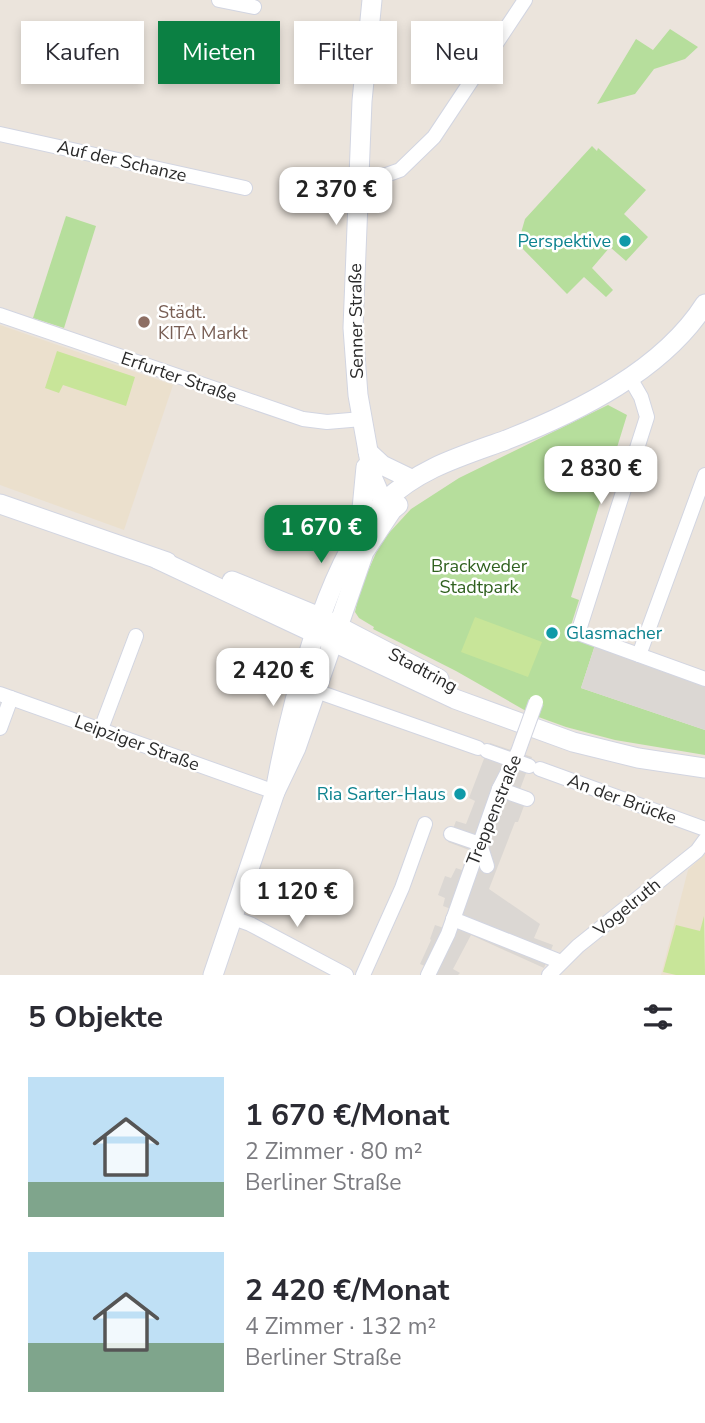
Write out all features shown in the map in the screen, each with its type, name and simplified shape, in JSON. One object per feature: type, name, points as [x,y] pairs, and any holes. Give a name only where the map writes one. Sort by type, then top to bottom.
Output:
[{"type":"street","points":[[219,0],[254,7]]},
{"type":"street","name":"Senner Straße","points":[[372,0],[358,177],[354,362],[373,479],[388,505]]},
{"type":"street","points":[[358,177],[386,175],[400,170],[434,137],[526,0]]},
{"type":"street","name":"Auf der Schanze","points":[[0,134],[245,188]]},
{"type":"street","points":[[275,792],[283,745],[327,630],[388,505],[506,440],[594,399],[630,378],[665,353],[694,321],[705,304]]},
{"type":"street","name":"Erfurter Straße","points":[[0,316],[303,419],[327,422],[362,419]]},
{"type":"street","points":[[630,378],[641,397],[647,417],[578,634],[705,679]]},
{"type":"street","points":[[360,530],[388,505],[411,479],[437,465],[506,440]]},
{"type":"street","points":[[368,452],[393,472],[411,479]]},
{"type":"street","points":[[213,975],[275,792],[296,748],[316,691],[341,569],[360,530],[368,452]]},
{"type":"street","points":[[639,655],[705,475]]},
{"type":"street","name":"Stadtring","points":[[0,504],[157,559],[327,630],[455,699],[491,710],[524,725],[573,742],[638,758],[705,768]]},
{"type":"street","points":[[102,729],[136,636]]},
{"type":"street","name":"An der Brücke","points":[[316,691],[525,762],[705,829]]},
{"type":"street","points":[[0,728],[5,696]]},
{"type":"street","name":"Leipziger Straße","points":[[5,696],[275,792]]},
{"type":"street","name":"Treppenstraße","points":[[428,975],[499,789],[525,762],[536,702]]},
{"type":"street","points":[[499,789],[527,799]]},
{"type":"street","points":[[363,975],[402,888],[425,824]]},
{"type":"street","points":[[451,834],[480,844],[486,870],[457,897],[561,962]]},
{"type":"street","name":"Vogelruth","points":[[549,975],[598,929],[697,851],[705,840]]},
{"type":"street","points":[[233,918],[250,924],[346,975]]},
{"type":"shaded area","points":[[0,325],[173,385],[124,530],[0,485]]},
{"type":"shaded area","points":[[595,645],[705,684],[705,730],[581,688]]},
{"type":"shaded area","points":[[490,743],[532,757],[519,792],[528,795],[489,889],[540,924],[534,938],[553,945],[544,968],[471,935],[453,969],[460,973],[458,975],[421,975],[425,966],[420,964],[435,925],[444,928],[451,909],[443,906],[445,898],[438,895],[445,876],[451,878],[456,868],[462,870],[469,850],[448,842],[456,821],[466,824],[475,801],[469,798]]},
{"type":"shaded area","points":[[705,854],[705,975],[661,975],[688,870]]},
{"type":"green space","points":[[670,29],[698,47],[685,59],[654,69],[635,94],[597,104],[636,39],[653,50]]},
{"type":"green space","points":[[592,146],[597,151],[598,148],[646,190],[624,214],[648,237],[626,261],[610,247],[592,268],[613,290],[606,297],[584,277],[567,294],[520,246],[525,236],[521,233],[525,219]]},
{"type":"green space","points":[[66,216],[96,226],[64,328],[33,318]]},
{"type":"green space","points":[[57,351],[135,377],[126,406],[63,385],[59,393],[45,388]]},
{"type":"green space","name":"Brackweder Stadtpark","points":[[608,405],[627,415],[571,597],[579,600],[568,635],[595,645],[581,688],[705,730],[705,755],[615,740],[533,715],[456,671],[373,629],[374,627],[359,618],[355,612],[360,589],[376,553],[388,534],[411,509],[459,478]]},
{"type":"green space","points":[[475,617],[542,642],[528,677],[461,652]]},
{"type":"green space","points":[[704,916],[705,975],[663,972],[676,925],[700,931]]},
{"type":"place","name":"Perspektive","points":[[625,241]]},
{"type":"place","name":"Städt. KITA Markt","points":[[144,322]]},
{"type":"place","name":"Glasmacher","points":[[552,633]]},
{"type":"place","name":"Ria Sarter-Haus","points":[[460,794]]}]
